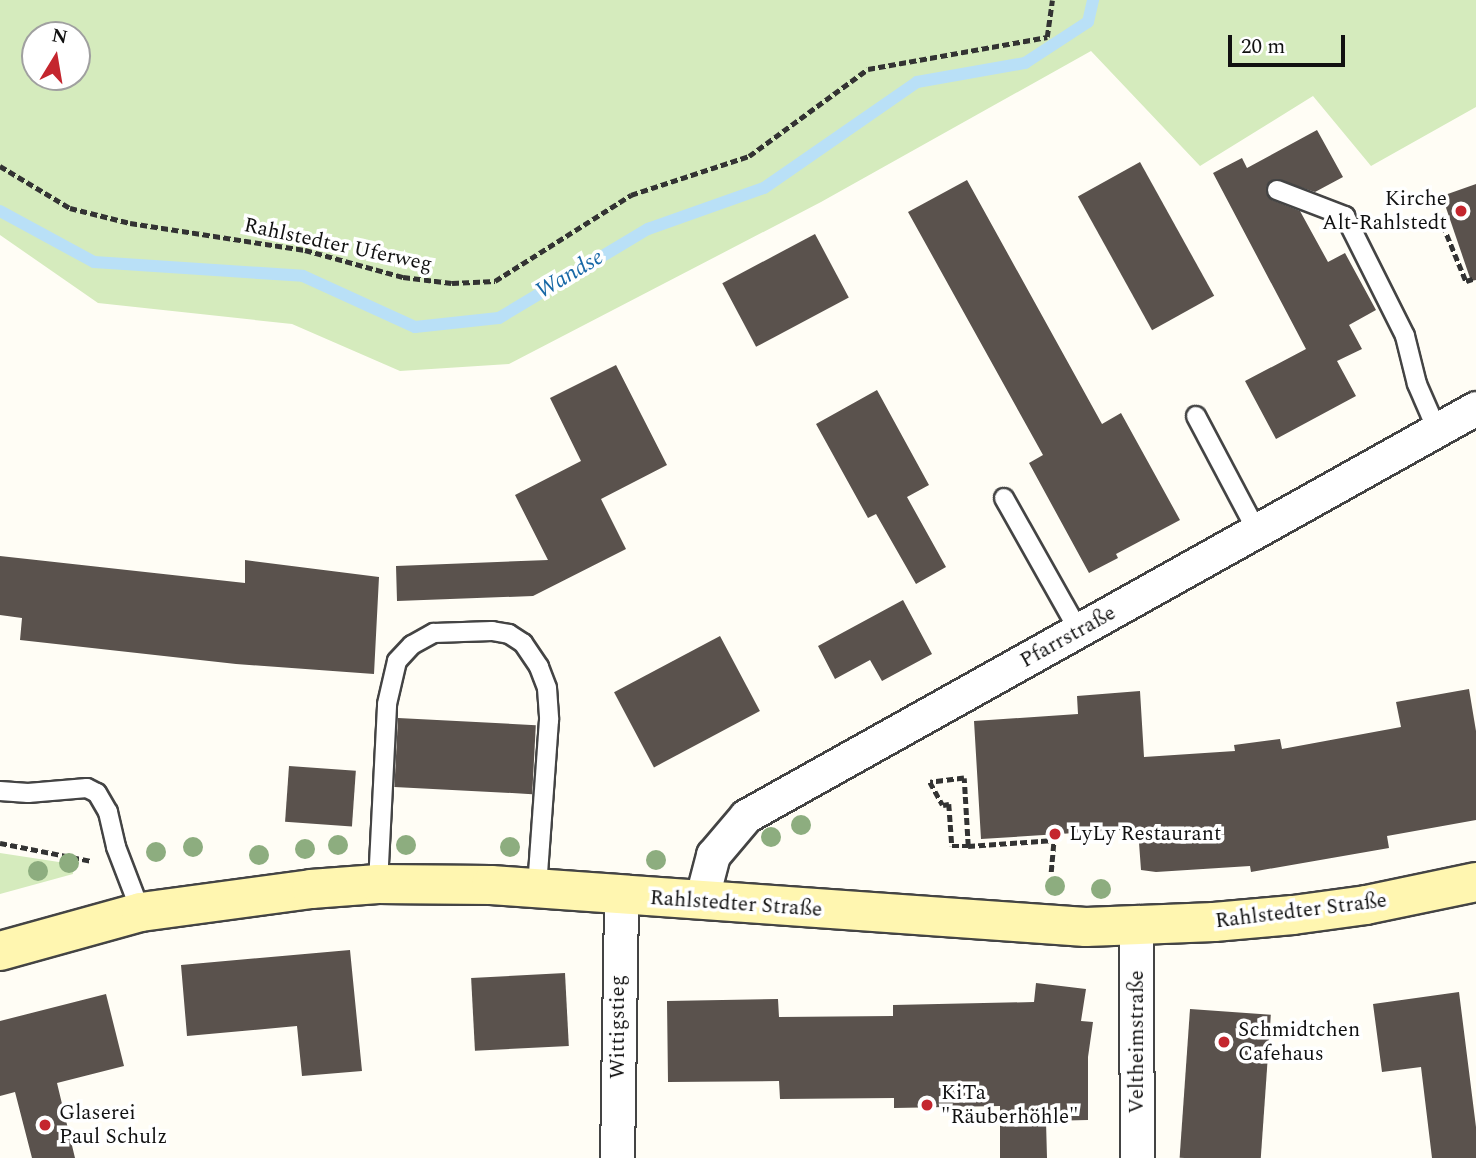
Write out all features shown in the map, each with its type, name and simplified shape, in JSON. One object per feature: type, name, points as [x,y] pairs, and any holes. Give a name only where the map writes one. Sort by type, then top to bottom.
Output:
[{"type":"main road","name":"Rahlstedter Straße","points":[[0,951],[141,912],[299,891],[378,884],[491,885],[1034,925],[1136,926],[1214,922],[1366,905],[1476,882]]},
{"type":"street","name":"Pfarrstraße","points":[[701,901],[713,855],[746,816],[1476,408]]},
{"type":"street","name":"Wittigstieg","points":[[617,1158],[621,895]]},
{"type":"street","name":"Veltheimstraße","points":[[1136,926],[1138,1158]]},
{"type":"lane","points":[[1277,190],[1345,216],[1405,336],[1417,384],[1437,430]]},
{"type":"lane","points":[[1196,416],[1257,531]]},
{"type":"lane","points":[[1004,498],[1079,631]]},
{"type":"lane","points":[[378,884],[387,704],[397,661],[412,646],[434,633],[492,631],[509,634],[523,643],[539,667],[547,688],[549,720],[537,889]]},
{"type":"lane","points":[[0,791],[28,793],[87,788],[97,793],[108,812],[123,867],[141,912]]},
{"type":"path","name":"Rahlstedter Uferweg","points":[[0,166],[70,208],[130,223],[305,250],[403,277],[452,283],[495,281],[631,195],[749,156],[869,69],[1047,37],[1052,0]]},
{"type":"path","points":[[1443,225],[1466,281],[1476,278]]},
{"type":"path","points":[[968,846],[964,778],[930,782],[943,805],[949,804],[952,846],[968,846],[1054,837],[1051,872]]},
{"type":"path","points":[[0,843],[123,867]]},
{"type":"green space","points":[[0,0],[1476,0],[1476,107],[1371,166],[1313,96],[1200,166],[1091,51],[821,202],[509,364],[400,371],[292,324],[98,303],[0,235]]},
{"type":"green space","points":[[0,853],[72,864],[73,874],[0,894]]},
{"type":"building","points":[[1317,130],[1343,177],[1315,192],[1275,179],[1267,185],[1266,192],[1272,200],[1300,211],[1328,262],[1345,253],[1376,310],[1349,325],[1362,349],[1337,361],[1356,396],[1276,439],[1245,381],[1306,349],[1213,173],[1242,158],[1247,168]]},
{"type":"building","points":[[1140,162],[1214,296],[1152,330],[1078,196]]},
{"type":"building","points":[[967,180],[1102,424],[1121,413],[1180,520],[1116,554],[1118,558],[1089,573],[1029,463],[1043,455],[908,212]]},
{"type":"building","name":"Kirche Alt-Rahlstedt","points":[[1476,184],[1476,280],[1471,281],[1442,196]]},
{"type":"building","points":[[815,234],[849,298],[756,347],[722,283]]},
{"type":"building","points":[[616,365],[667,465],[601,499],[626,549],[533,596],[397,601],[396,566],[548,560],[515,495],[581,461],[550,398]]},
{"type":"building","points":[[877,390],[929,485],[907,497],[946,567],[916,584],[876,514],[868,518],[816,424]]},
{"type":"building","points":[[0,556],[245,583],[245,560],[379,577],[374,674],[236,664],[20,640],[22,618],[0,615]]},
{"type":"building","points":[[903,600],[932,654],[882,681],[870,660],[835,679],[818,646]]},
{"type":"building","points":[[720,636],[760,711],[654,767],[614,692]]},
{"type":"building","points":[[1469,689],[1476,731],[1476,820],[1387,836],[1389,848],[1251,872],[1250,866],[1156,872],[1141,870],[1138,829],[981,839],[974,721],[1078,714],[1077,696],[1140,691],[1144,757],[1235,751],[1234,745],[1280,739],[1282,749],[1401,727],[1396,702]]},
{"type":"building","points":[[398,718],[536,725],[532,794],[394,787]]},
{"type":"building","points":[[289,766],[356,771],[352,827],[285,822]]},
{"type":"building","points":[[350,950],[362,1071],[302,1076],[297,1026],[187,1036],[181,965]]},
{"type":"building","points":[[565,973],[569,1046],[475,1051],[471,978]]},
{"type":"building","points":[[1036,983],[1086,989],[1081,1021],[1093,1022],[1088,1057],[1088,1120],[1046,1121],[1047,1158],[1000,1158],[1000,1106],[894,1108],[894,1098],[780,1099],[779,1081],[668,1082],[667,1001],[778,999],[779,1017],[893,1016],[893,1005],[1034,1002]]},
{"type":"building","points":[[1459,992],[1476,1127],[1476,1158],[1432,1158],[1421,1067],[1382,1072],[1373,1004]]},
{"type":"building","points":[[106,994],[124,1066],[57,1083],[75,1158],[32,1158],[15,1092],[0,1096],[0,1021]]},
{"type":"building","points":[[1190,1009],[1271,1015],[1261,1158],[1180,1158]]},
{"type":"waterway","name":"Wandse","points":[[0,211],[94,262],[303,276],[415,327],[499,318],[648,229],[764,188],[917,82],[1025,63],[1088,22],[1093,0]]},
{"type":"place","name":"Kirche Alt-Rahlstedt","points":[[1461,211]]},
{"type":"place","name":"LyLy Restaurant","points":[[1055,834]]},
{"type":"place","name":"Schmidtchen Cafehaus","points":[[1224,1042]]},
{"type":"place","name":"KiTa \"Räuberhöhle\"","points":[[927,1105]]},
{"type":"place","name":"Glaserei Paul Schulz","points":[[45,1125]]}]
